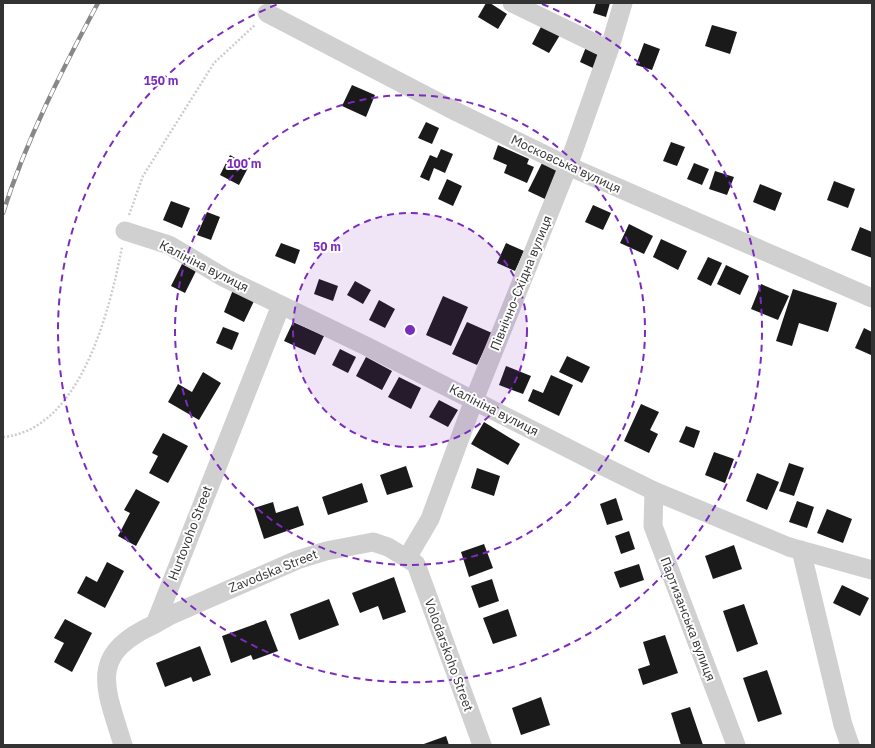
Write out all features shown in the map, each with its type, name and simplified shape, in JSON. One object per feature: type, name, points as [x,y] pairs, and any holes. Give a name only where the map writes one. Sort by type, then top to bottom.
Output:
[{"type":"street","points":[[512,3],[609,50]]},
{"type":"street","name":"Північно-Східна вулиця","points":[[411,561],[430,519],[474,400],[568,166],[609,50],[623,3]]},
{"type":"street","name":"Московська вулиця","points":[[267,13],[457,112],[568,166],[872,298]]},
{"type":"street","name":"Калініна вулиця","points":[[125,231],[169,245],[225,278],[474,400],[601,466],[654,491],[801,550],[872,570]]},
{"type":"street","name":"Hurtovoho Street","points":[[155,624],[281,305]]},
{"type":"street","name":"Партизанська вулиця","points":[[654,491],[653,526],[736,745]]},
{"type":"street","name":"Zavodska Street","points":[[155,624],[171,615],[296,560],[326,551],[373,542],[388,547],[411,561]]},
{"type":"street","points":[[801,550],[843,725],[850,745]]},
{"type":"street","name":"Volodarskoho Street","points":[[411,561],[482,745]]},
{"type":"street","points":[[123,745],[106,684],[106,672],[112,657],[121,645],[134,634],[155,624]]},
{"type":"building","points":[[486,3],[490,3],[507,14],[498,29],[478,17]]},
{"type":"building","points":[[596,3],[610,3],[606,17],[593,13]]},
{"type":"building","points":[[542,25],[560,35],[549,53],[532,44]]},
{"type":"building","points":[[712,25],[737,32],[730,54],[705,46]]},
{"type":"building","points":[[644,43],[660,49],[652,70],[636,65]]},
{"type":"building","points":[[586,47],[600,54],[593,68],[580,62]]},
{"type":"building","points":[[352,85],[375,95],[366,117],[342,106]]},
{"type":"building","points":[[426,122],[439,128],[432,144],[418,138]]},
{"type":"building","points":[[671,142],[685,147],[677,166],[663,161]]},
{"type":"building","points":[[498,145],[529,159],[527,164],[534,167],[527,183],[504,173],[507,165],[493,159]]},
{"type":"building","points":[[441,149],[453,154],[445,173],[434,168],[429,181],[420,177],[430,155],[437,158]]},
{"type":"building","points":[[230,155],[249,166],[239,185],[220,175]]},
{"type":"building","points":[[543,161],[561,171],[547,200],[528,191]]},
{"type":"building","points":[[694,163],[709,169],[702,185],[687,179]]},
{"type":"building","points":[[715,171],[734,177],[727,195],[709,189]]},
{"type":"building","points":[[447,179],[462,186],[453,206],[438,199]]},
{"type":"building","points":[[834,181],[855,189],[848,208],[827,200]]},
{"type":"building","points":[[760,184],[782,193],[775,211],[753,202]]},
{"type":"building","points":[[171,201],[190,208],[182,228],[163,220]]},
{"type":"building","points":[[593,205],[611,213],[603,230],[585,222]]},
{"type":"building","points":[[207,212],[220,217],[211,240],[197,235]]},
{"type":"building","points":[[629,224],[653,236],[644,254],[620,243]]},
{"type":"building","points":[[860,227],[872,232],[872,258],[851,250]]},
{"type":"building","points":[[661,239],[687,251],[678,270],[653,257]]},
{"type":"building","points":[[281,243],[300,250],[295,264],[275,256]]},
{"type":"building","points":[[506,243],[524,251],[515,271],[497,263]]},
{"type":"building","points":[[708,257],[722,263],[711,286],[697,279]]},
{"type":"building","points":[[182,264],[196,271],[185,293],[171,286]]},
{"type":"building","points":[[726,265],[749,276],[740,295],[717,284]]},
{"type":"building","points":[[319,279],[338,286],[333,301],[314,294]]},
{"type":"building","points":[[355,281],[371,290],[363,304],[347,295]]},
{"type":"building","points":[[761,284],[789,296],[778,320],[751,309]]},
{"type":"building","points":[[793,289],[837,303],[828,332],[799,323],[792,346],[776,341]]},
{"type":"building","points":[[233,290],[255,299],[244,322],[224,312]]},
{"type":"building","points":[[443,296],[468,307],[451,346],[426,335]]},
{"type":"building","points":[[379,300],[395,309],[385,328],[369,320]]},
{"type":"building","points":[[293,322],[324,336],[315,355],[284,341]]},
{"type":"building","points":[[467,322],[492,333],[477,365],[452,354]]},
{"type":"building","points":[[223,327],[239,333],[232,350],[216,343]]},
{"type":"building","points":[[864,328],[872,332],[871,355],[855,348]]},
{"type":"building","points":[[340,349],[356,357],[348,373],[332,365]]},
{"type":"building","points":[[567,356],[590,367],[582,383],[559,372]]},
{"type":"building","points":[[366,357],[392,371],[382,390],[356,376]]},
{"type":"building","points":[[506,366],[531,376],[523,394],[499,385]]},
{"type":"building","points":[[203,372],[221,383],[199,420],[168,402],[178,384],[192,392]]},
{"type":"building","points":[[551,375],[573,385],[559,416],[528,401],[533,389],[543,393]]},
{"type":"building","points":[[399,377],[421,388],[411,409],[388,397]]},
{"type":"building","points":[[439,400],[458,410],[448,427],[429,417]]},
{"type":"building","points":[[641,404],[659,412],[650,430],[658,434],[649,453],[624,441]]},
{"type":"building","points":[[484,422],[520,444],[508,465],[471,444]]},
{"type":"building","points":[[686,426],[700,431],[694,448],[679,442]]},
{"type":"building","points":[[163,433],[188,446],[168,483],[149,473],[158,456],[152,453]]},
{"type":"building","points":[[714,452],[734,459],[725,483],[705,475]]},
{"type":"building","points":[[789,463],[804,468],[794,496],[779,491]]},
{"type":"building","points":[[406,466],[413,487],[387,495],[380,475]]},
{"type":"building","points":[[477,468],[500,476],[494,496],[471,488]]},
{"type":"building","points":[[757,473],[779,482],[767,510],[746,501]]},
{"type":"building","points":[[362,483],[368,502],[328,515],[322,497]]},
{"type":"building","points":[[136,489],[160,502],[136,546],[118,536],[130,513],[124,510]]},
{"type":"building","points":[[616,498],[623,520],[607,525],[600,504]]},
{"type":"building","points":[[797,501],[814,507],[807,528],[789,522]]},
{"type":"building","points":[[273,502],[276,513],[298,506],[304,525],[264,539],[254,508]]},
{"type":"building","points":[[827,509],[852,519],[843,543],[817,533]]},
{"type":"building","points":[[629,531],[635,549],[621,554],[615,536]]},
{"type":"building","points":[[484,544],[493,568],[469,577],[461,552]]},
{"type":"building","points":[[734,545],[742,569],[713,579],[705,556]]},
{"type":"building","points":[[107,562],[124,571],[105,608],[77,593],[86,576],[97,582]]},
{"type":"building","points":[[639,564],[644,580],[620,588],[614,572]]},
{"type":"building","points":[[394,577],[406,612],[383,620],[378,606],[360,613],[352,593]]},
{"type":"building","points":[[492,579],[499,601],[479,608],[471,586]]},
{"type":"building","points":[[842,585],[869,598],[860,616],[833,603]]},
{"type":"building","points":[[329,599],[339,625],[299,640],[290,614]]},
{"type":"building","points":[[744,604],[758,644],[737,652],[723,611]]},
{"type":"building","points":[[508,609],[517,636],[493,644],[483,618]]},
{"type":"building","points":[[65,619],[92,633],[72,672],[54,662],[64,643],[54,638]]},
{"type":"building","points":[[266,620],[278,651],[253,660],[251,655],[231,663],[222,636]]},
{"type":"building","points":[[665,635],[678,673],[643,685],[638,669],[650,665],[643,642]]},
{"type":"building","points":[[200,646],[211,675],[193,682],[191,677],[165,687],[156,663]]},
{"type":"building","points":[[767,670],[782,714],[758,722],[743,678]]},
{"type":"building","points":[[541,697],[550,725],[521,735],[512,708]]},
{"type":"building","points":[[690,707],[703,745],[681,745],[671,713]]},
{"type":"building","points":[[446,736],[449,745],[421,745]]},
{"type":"railway","points":[[3,213],[22,159],[34,132],[58,80],[98,3]]}]
